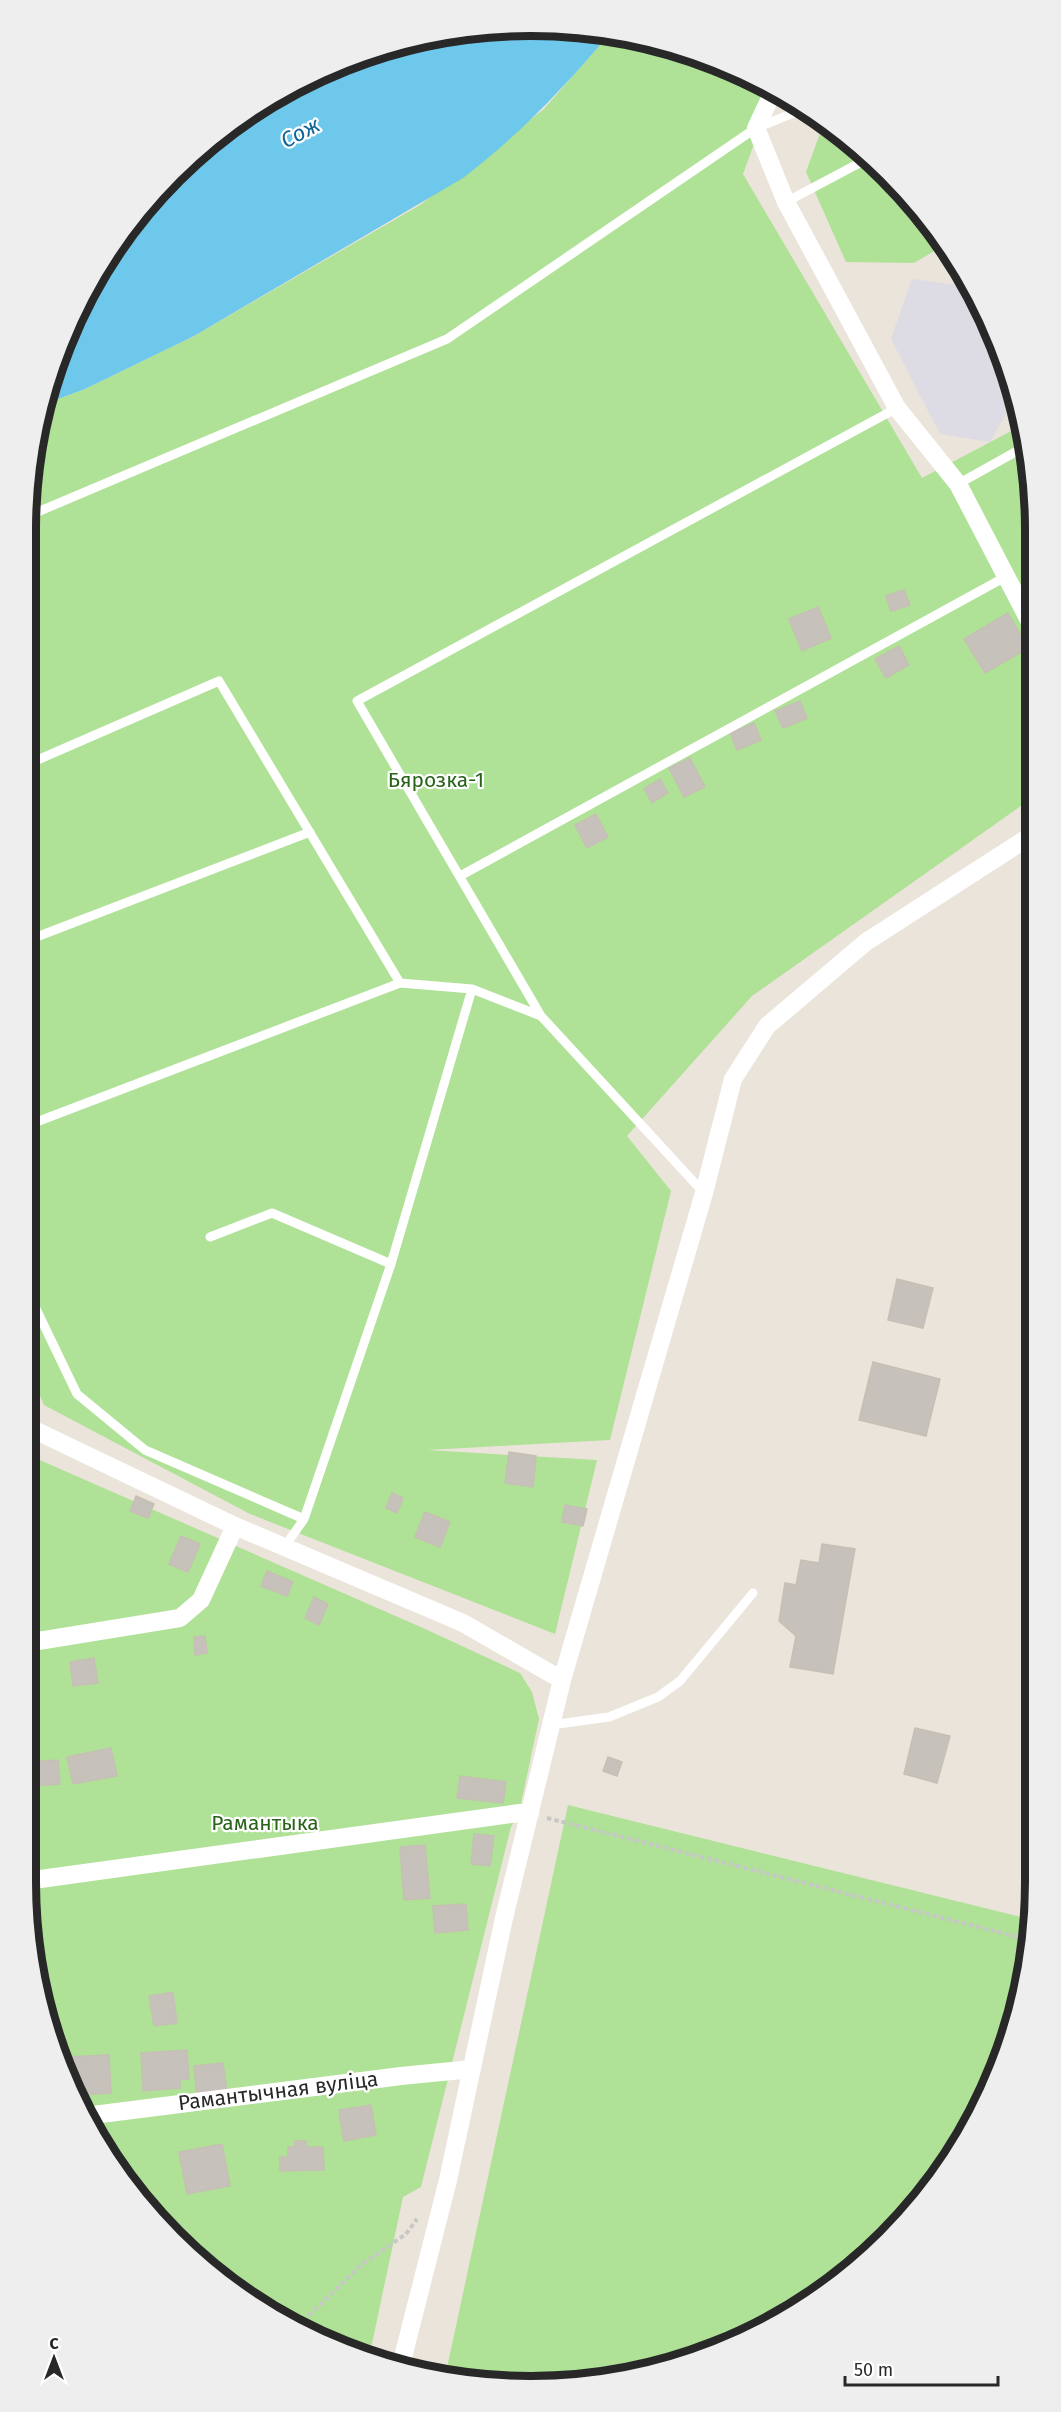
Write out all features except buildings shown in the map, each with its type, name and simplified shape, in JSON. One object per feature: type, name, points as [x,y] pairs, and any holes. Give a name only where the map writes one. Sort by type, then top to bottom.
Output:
[{"type":"street","points":[[770,98],[756,128],[786,202],[897,408],[958,484],[1025,612]]},
{"type":"street","points":[[403,2359],[447,2180],[504,1918],[562,1680],[704,1193],[733,1079],[767,1026],[866,942],[1025,840]]},
{"type":"street","points":[[36,1431],[235,1526],[463,1623],[562,1680]]},
{"type":"street","points":[[36,1641],[180,1618],[201,1600],[235,1526]]},
{"type":"street","points":[[36,1880],[519,1813],[530,1814]]},
{"type":"street","name":"Рамантычная вуліца","points":[[95,2115],[389,2077],[472,2069]]},
{"type":"lane","points":[[37,512],[447,339],[756,128],[795,113]]},
{"type":"lane","points":[[786,202],[861,162]]},
{"type":"lane","points":[[704,1193],[541,1016],[357,701],[897,408]]},
{"type":"lane","points":[[958,484],[1018,450]]},
{"type":"lane","points":[[460,876],[1007,576]]},
{"type":"lane","points":[[36,761],[219,681],[400,983]]},
{"type":"lane","points":[[36,937],[310,832]]},
{"type":"lane","points":[[36,1122],[400,983],[472,989],[541,1016]]},
{"type":"lane","points":[[285,1546],[304,1519],[391,1264],[472,989]]},
{"type":"lane","points":[[210,1237],[272,1213],[391,1264]]},
{"type":"lane","points":[[36,1309],[77,1394],[145,1450],[304,1519]]},
{"type":"lane","points":[[551,1725],[609,1716],[658,1697],[680,1681],[753,1593]]},
{"type":"path","points":[[530,1814],[1022,1938]]},
{"type":"path","points":[[304,2321],[361,2265],[406,2234],[420,2216]]},
{"type":"shaded area","points":[[912,279],[960,285],[987,341],[1009,408],[990,442],[940,434],[891,339]]},
{"type":"green space","name":"Бярозка-1","points":[[603,41],[689,62],[771,98],[743,174],[922,478],[1014,430],[1021,466],[1025,530],[1025,803],[752,996],[627,1136],[671,1191],[610,1440],[427,1450],[597,1460],[555,1634],[250,1514],[44,1405],[36,1387],[36,530],[40,466],[54,401],[85,389],[194,336],[420,205],[544,109]]},
{"type":"green space","points":[[821,130],[880,181],[923,229],[937,249],[914,263],[846,262],[806,172]]},
{"type":"green space","name":"Рамантыка","points":[[36,1458],[423,1628],[520,1673],[532,1692],[539,1719],[519,1813],[511,1827],[421,2187],[403,2197],[371,2350],[283,2310],[229,2274],[204,2253],[159,2208],[138,2183],[102,2129],[87,2100],[62,2040],[53,2009],[40,1946],[37,1914]]},
{"type":"green space","points":[[568,1805],[1024,1918],[1015,1978],[999,2040],[959,2129],[923,2183],[902,2208],[857,2253],[832,2274],[778,2310],[749,2325],[689,2350],[658,2359],[595,2372],[563,2375],[498,2375],[447,2368]]},
{"type":"water","name":"Сож","points":[[530,36],[603,41],[541,110],[463,178],[194,336],[85,389],[54,401],[62,372],[87,312],[119,256],[138,229],[181,181],[229,138],[256,119],[283,102],[341,74],[372,62],[434,46],[466,40]]}]
